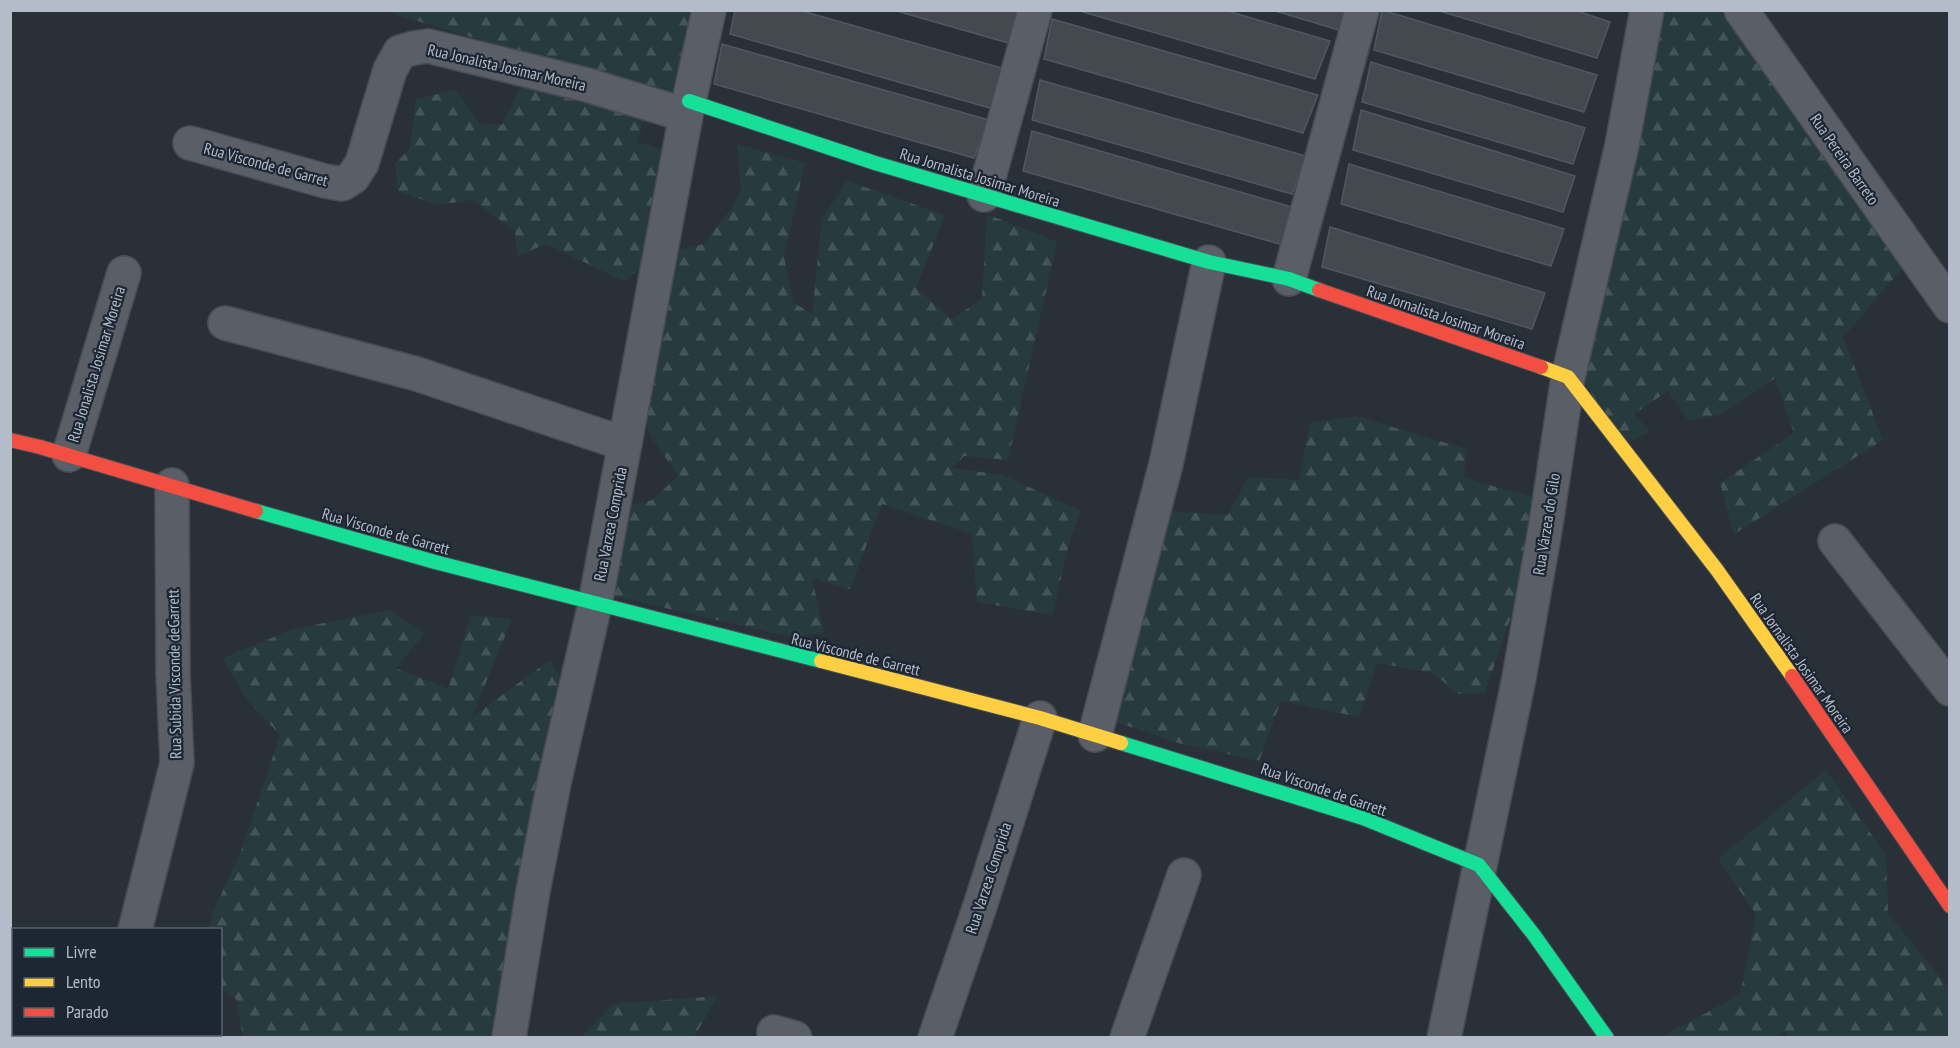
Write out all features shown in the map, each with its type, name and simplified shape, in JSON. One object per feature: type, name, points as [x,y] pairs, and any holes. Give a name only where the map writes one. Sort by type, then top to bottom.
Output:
[{"type":"street","name":"Rua Varzea Comprida","points":[[509,1038],[552,793],[595,604],[687,108],[709,10]]},
{"type":"street","points":[[984,195],[1035,10]]},
{"type":"street","points":[[1289,279],[1362,10]]},
{"type":"street","name":"Rua Várzea do Gilo","points":[[1444,1038],[1520,678],[1568,377],[1622,145],[1647,10]]},
{"type":"street","name":"Rua Pereira Barreto","points":[[1741,10],[1950,306]]},
{"type":"street","name":"Rua Jonalista Josimar Moreira","points":[[342,184],[353,177],[362,163],[390,70],[400,52],[414,48],[428,46],[687,108]]},
{"type":"street","name":"Rua Jornalista Josimar Moreira","points":[[687,108],[1209,262],[1289,279],[1568,377],[1717,570],[1950,906]]},
{"type":"street","name":"Rua Visconde de Garret","points":[[190,143],[325,182],[342,184]]},
{"type":"street","points":[[1095,735],[1167,464],[1209,262]]},
{"type":"street","name":"Rua Jonalista Josimar Moreira","points":[[69,455],[124,273]]},
{"type":"street","points":[[225,324],[417,374],[625,444]]},
{"type":"street","name":"Rua Visconde de Garrett","points":[[10,440],[69,455],[412,555],[1040,718],[1363,818],[1479,865],[1534,935],[1607,1038]]},
{"type":"street","name":"Rua Subida Visconde deGarrett","points":[[136,928],[177,763],[173,675],[172,485]]},
{"type":"street","points":[[1835,541],[1950,689]]},
{"type":"street","name":"Rua Varzea Comprida","points":[[934,1038],[980,906],[1040,718]]},
{"type":"street","points":[[1127,1038],[1184,875]]},
{"type":"green space","points":[[384,11],[690,11],[674,98]]},
{"type":"green space","points":[[1665,11],[1722,11],[1906,264],[1843,337],[1883,440],[1734,534],[1720,483],[1794,433],[1775,378],[1721,414],[1689,421],[1668,391],[1634,414],[1650,432],[1621,445],[1582,376]]},
{"type":"green space","points":[[524,80],[647,112],[637,142],[663,150],[661,252],[624,281],[546,244],[517,256],[515,231],[473,200],[437,205],[398,191],[395,164],[410,148],[416,99],[456,90],[479,123],[502,125]]},
{"type":"green space","points":[[737,144],[805,163],[784,257],[794,303],[812,314],[822,219],[847,181],[945,215],[916,288],[952,320],[982,298],[987,214],[1057,242],[1008,460],[964,456],[952,468],[1003,475],[1081,511],[1070,540],[1052,615],[977,602],[972,534],[882,504],[850,589],[812,578],[824,633],[790,637],[597,592],[632,505],[652,500],[678,476],[652,438],[643,415],[672,252],[704,244],[731,209],[741,190]]},
{"type":"green space","points":[[1356,416],[1466,449],[1464,478],[1550,502],[1485,693],[1458,694],[1433,673],[1377,663],[1359,717],[1281,701],[1259,761],[1178,743],[1110,720],[1169,511],[1228,515],[1248,477],[1299,480],[1310,423]]},
{"type":"green space","points":[[390,610],[424,634],[396,668],[448,689],[471,615],[512,619],[472,717],[550,660],[564,683],[515,1037],[243,1037],[236,999],[222,990],[222,928],[210,928],[214,910],[241,851],[280,735],[246,698],[223,658],[293,629]]},
{"type":"green space","points":[[1826,770],[1886,855],[1888,914],[1949,988],[1949,1037],[1788,1038],[1785,1031],[1777,1037],[1661,1037],[1740,995],[1756,914],[1718,859]]},
{"type":"green space","points":[[718,996],[694,1037],[581,1037],[613,1004]]},
{"type":"building","points":[[735,10],[799,10],[1005,69],[990,108],[730,34]]},
{"type":"building","points":[[893,10],[1025,10],[1012,44]]},
{"type":"building","points":[[1076,10],[1224,10],[1330,41],[1315,79]]},
{"type":"building","points":[[1272,10],[1346,10],[1339,30]]},
{"type":"building","points":[[1382,10],[1597,75],[1584,112],[1374,50]]},
{"type":"building","points":[[1436,10],[1574,10],[1610,22],[1597,58]]},
{"type":"building","points":[[1052,19],[1318,95],[1303,133],[1044,59]]},
{"type":"building","points":[[722,44],[989,120],[974,158],[714,84]]},
{"type":"building","points":[[1371,62],[1585,128],[1573,164],[1362,102]]},
{"type":"building","points":[[1040,80],[1306,156],[1292,194],[1032,120]]},
{"type":"building","points":[[1361,110],[1575,176],[1563,212],[1353,150]]},
{"type":"building","points":[[1032,131],[1295,208],[1283,245],[1023,171]]},
{"type":"building","points":[[1349,164],[1564,229],[1551,266],[1341,204]]},
{"type":"building","points":[[1330,227],[1545,293],[1532,329],[1322,267]]},
{"type":"traffic: fast","points":[[689,101],[875,163],[1209,262],[1289,279],[1319,290]]},
{"type":"traffic: fast","points":[[256,511],[435,562],[821,661]]},
{"type":"traffic: fast","points":[[1121,743],[1363,818],[1479,865],[1534,935],[1607,1038]]},
{"type":"traffic: slow","points":[[1541,367],[1568,377],[1717,570],[1792,676]]},
{"type":"traffic: slow","points":[[821,661],[1040,718],[1121,743]]},
{"type":"traffic: jam","points":[[1319,290],[1541,367]]},
{"type":"traffic: jam","points":[[10,440],[256,511]]},
{"type":"traffic: jam","points":[[1792,676],[1950,906]]}]
